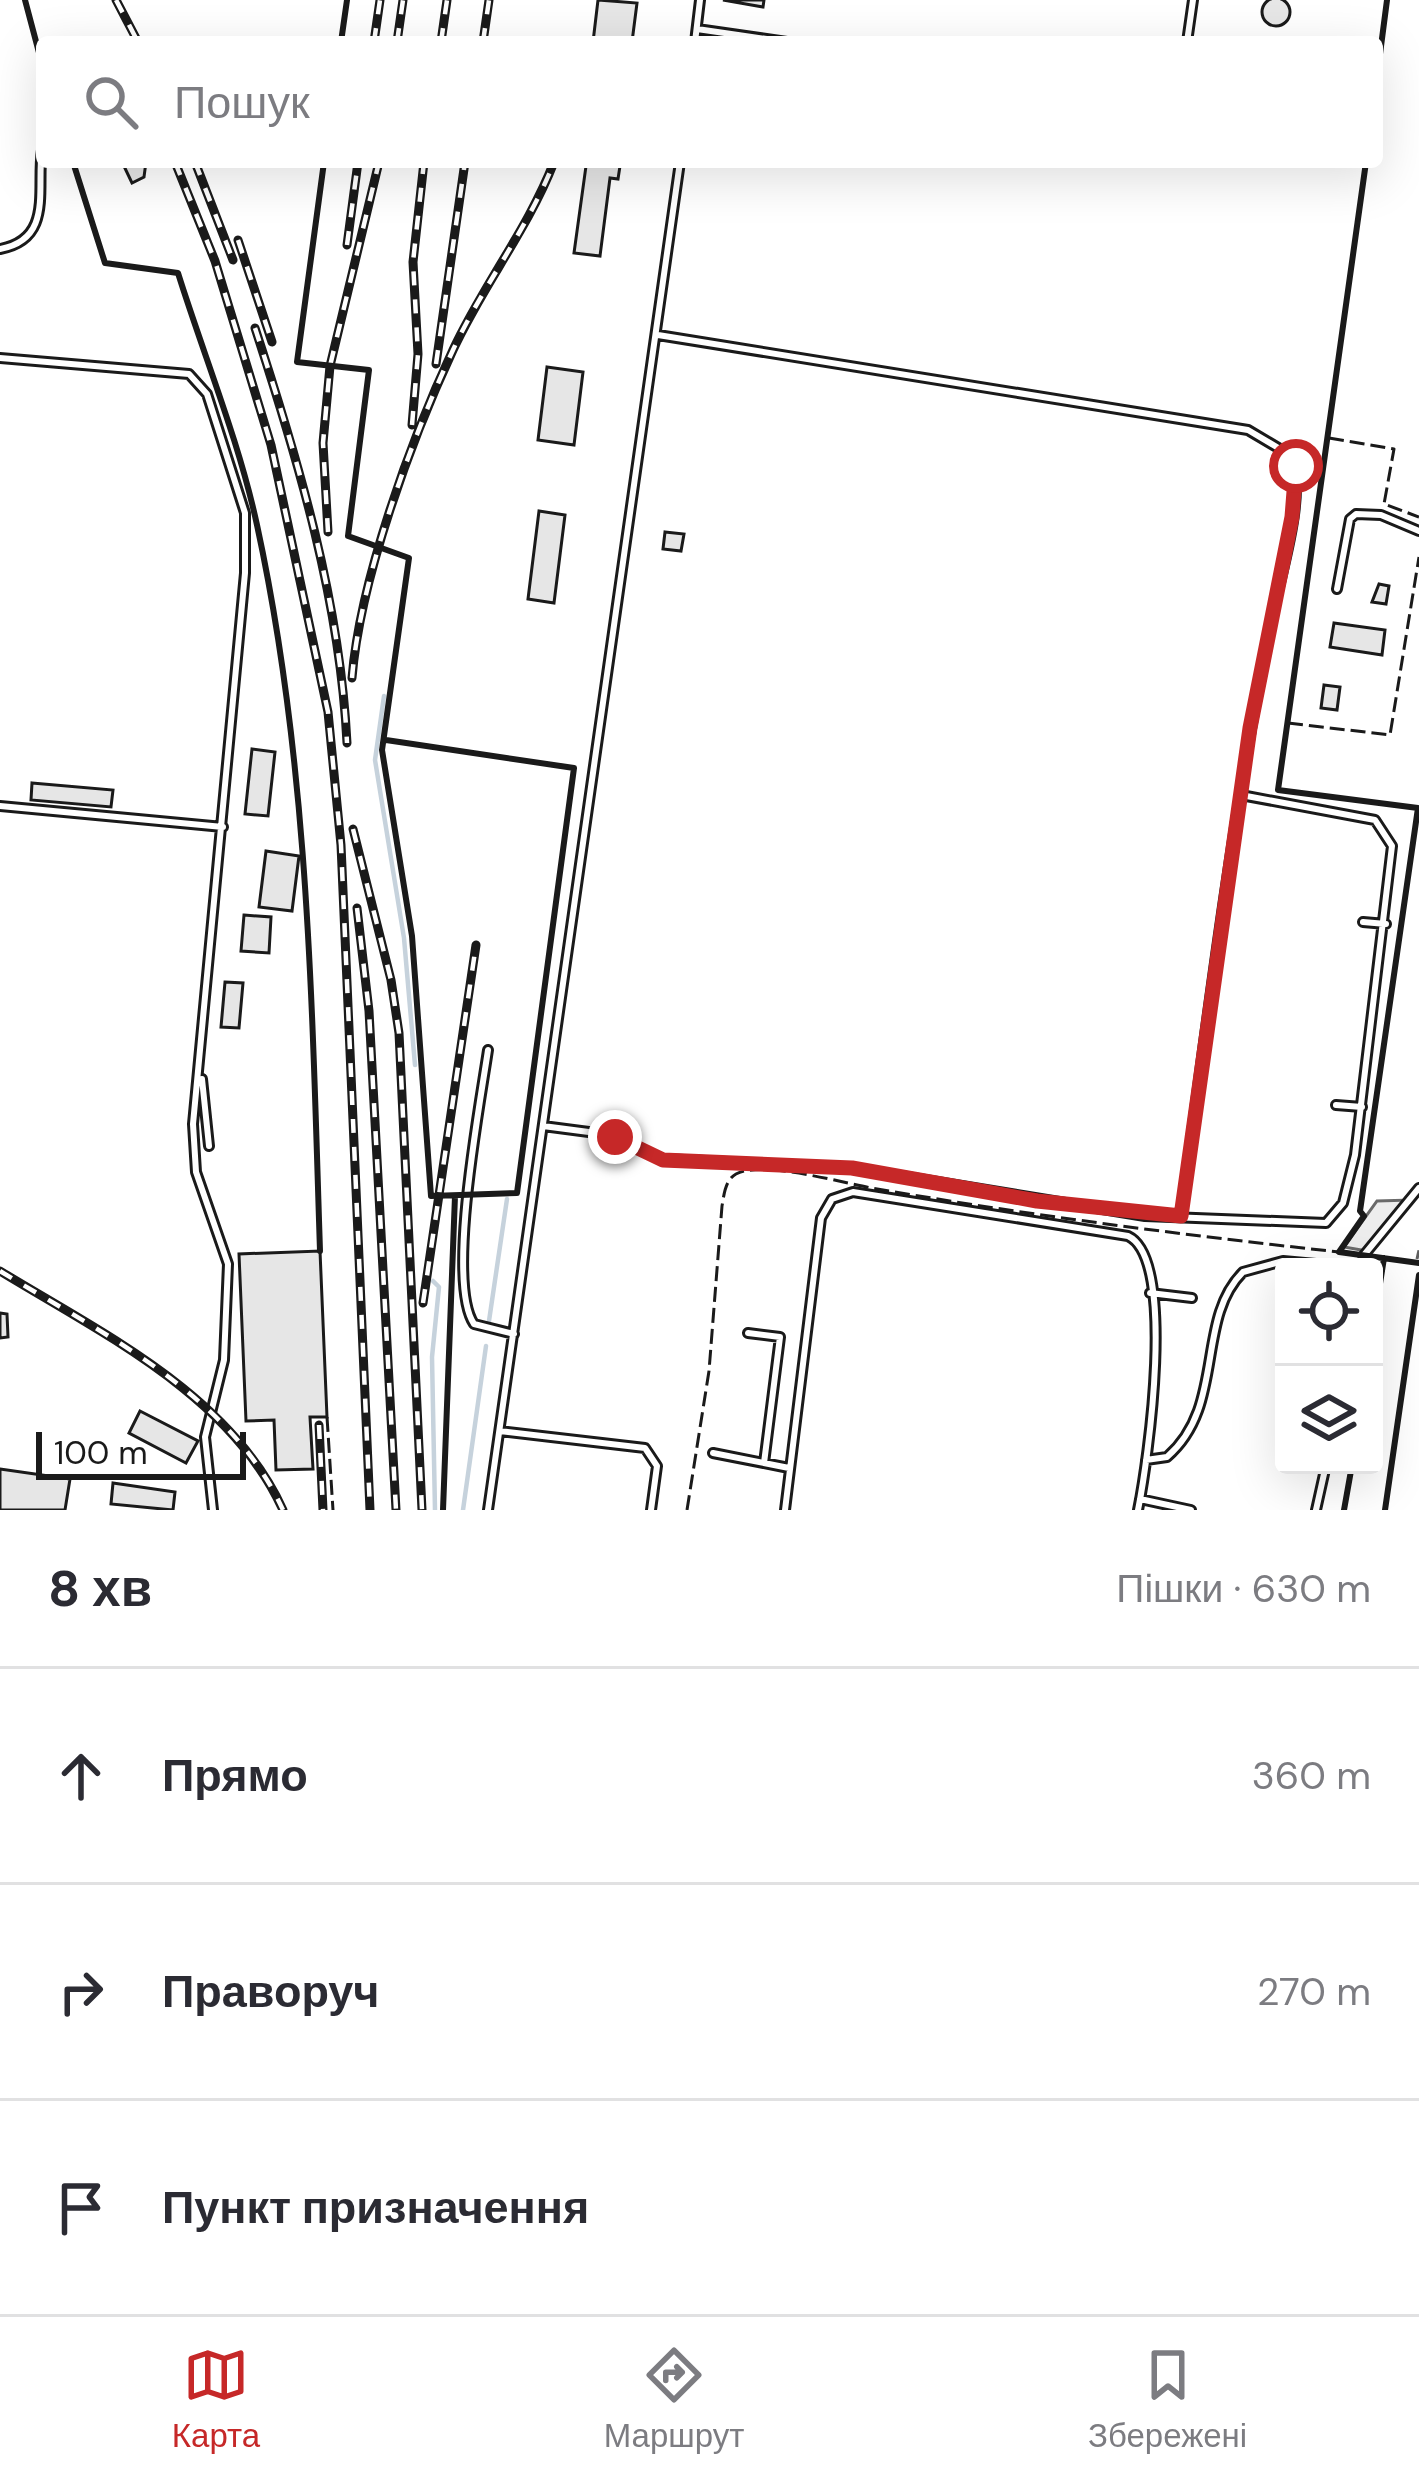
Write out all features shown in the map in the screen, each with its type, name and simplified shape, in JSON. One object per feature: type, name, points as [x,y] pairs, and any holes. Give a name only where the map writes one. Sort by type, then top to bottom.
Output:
[{"type":"lane","points":[[696,36],[700,0]]},
{"type":"lane","points":[[1188,36],[1193,0]]},
{"type":"lane","points":[[697,29],[745,36]]},
{"type":"lane","points":[[0,249],[20,242],[38,222],[41,168]]},
{"type":"lane","points":[[488,1510],[679,168]]},
{"type":"lane","points":[[658,335],[1248,430],[1290,455],[1297,477],[1292,517],[1240,795],[1181,1216]]},
{"type":"lane","points":[[0,358],[123,371],[175,370],[199,380],[246,531],[193,1154],[227,1264],[224,1360],[205,1437],[213,1510]]},
{"type":"lane","points":[[1337,589],[1350,519],[1356,514],[1366,512],[1419,531]]},
{"type":"lane","points":[[544,1126],[604,1134],[663,1160],[852,1168],[1037,1201],[1181,1216],[1326,1223],[1338,1212],[1347,1191],[1362,1107],[1394,860],[1390,837],[1380,824],[1240,795]]},
{"type":"lane","points":[[0,806],[223,827]]},
{"type":"lane","points":[[1363,922],[1386,924]]},
{"type":"lane","points":[[488,1050],[468,1192],[464,1295],[475,1324],[514,1334]]},
{"type":"lane","points":[[201,1070],[209,1146]]},
{"type":"lane","points":[[1336,1105],[1362,1107]]},
{"type":"lane","points":[[1363,1258],[1419,1188]]},
{"type":"lane","points":[[784,1510],[821,1219],[838,1195],[862,1192],[1128,1236],[1149,1256],[1157,1365],[1138,1510]]},
{"type":"lane","points":[[1146,1460],[1167,1457],[1196,1421],[1224,1306],[1238,1278],[1275,1264]]},
{"type":"lane","points":[[1150,1293],[1192,1298]]},
{"type":"lane","points":[[748,1333],[780,1337],[764,1463]]},
{"type":"lane","points":[[500,1431],[645,1448],[657,1466],[651,1510]]},
{"type":"lane","points":[[713,1454],[789,1468]]},
{"type":"lane","points":[[1316,1510],[1325,1474]]},
{"type":"lane","points":[[1140,1499],[1191,1510]]},
{"type":"path","points":[[1417,1259],[1419,1250]]},
{"type":"shaded area","points":[[1410,1200],[1367,1251],[1344,1247],[1377,1201]]},
{"type":"building","points":[[1271,-1],[1281,-1],[1289,7],[1289,17],[1281,25],[1271,25],[1263,17],[1263,7]]},
{"type":"building","points":[[598,0],[637,3],[633,36],[594,36]]},
{"type":"building","points":[[723,0],[764,0],[763,7]]},
{"type":"building","points":[[125,168],[145,168],[144,177],[132,183]]},
{"type":"building","points":[[586,168],[620,168],[618,179],[610,178],[600,256],[574,253]]},
{"type":"building","points":[[547,367],[583,372],[574,445],[538,440]]},
{"type":"building","points":[[539,511],[565,515],[554,603],[528,599]]},
{"type":"building","points":[[665,532],[684,534],[681,551],[663,549]]},
{"type":"building","points":[[1379,584],[1389,586],[1386,604],[1372,602]]},
{"type":"building","points":[[1334,623],[1385,630],[1382,655],[1330,647]]},
{"type":"building","points":[[1324,685],[1340,687],[1337,710],[1321,708]]},
{"type":"building","points":[[252,749],[275,752],[268,816],[245,814]]},
{"type":"building","points":[[32,783],[113,790],[111,807],[31,800]]},
{"type":"building","points":[[266,851],[299,856],[292,911],[259,907]]},
{"type":"building","points":[[244,915],[271,917],[269,953],[241,951]]},
{"type":"building","points":[[225,982],[243,983],[239,1028],[221,1027]]},
{"type":"building","points":[[320,1251],[327,1417],[310,1417],[313,1469],[276,1470],[274,1420],[246,1421],[239,1254]]},
{"type":"building","points":[[0,1313],[7,1314],[8,1337],[0,1338]]},
{"type":"building","points":[[140,1411],[198,1441],[186,1463],[129,1433]]},
{"type":"building","points":[[0,1469],[70,1479],[65,1510],[0,1510]]},
{"type":"building","points":[[113,1483],[175,1492],[173,1510],[111,1504]]},
{"type":"waterway","points":[[384,696],[375,760],[404,938],[415,1065]]},
{"type":"waterway","points":[[489,1321],[507,1199]]},
{"type":"waterway","points":[[433,1281],[439,1287],[432,1357],[435,1510]]},
{"type":"waterway","points":[[463,1510],[486,1346]]},
{"type":"railway","points":[[116,0],[135,36]]},
{"type":"railway","points":[[375,36],[380,0]]},
{"type":"railway","points":[[398,36],[403,0]]},
{"type":"railway","points":[[442,36],[447,0]]},
{"type":"railway","points":[[484,36],[489,0]]},
{"type":"railway","points":[[177,168],[215,261],[271,445],[328,712],[341,845],[370,1510]]},
{"type":"railway","points":[[197,168],[233,260]]},
{"type":"railway","points":[[347,245],[357,168]]},
{"type":"railway","points":[[328,532],[323,443],[330,366],[378,168]]},
{"type":"railway","points":[[412,425],[418,354],[413,262],[423,168]]},
{"type":"railway","points":[[436,364],[464,168]]},
{"type":"railway","points":[[352,678],[376,554],[421,425],[465,326],[551,168]]},
{"type":"railway","points":[[238,240],[272,342]]},
{"type":"railway","points":[[255,328],[302,481],[326,585],[347,743]]},
{"type":"railway","points":[[353,829],[391,980],[399,1033],[422,1510]]},
{"type":"railway","points":[[357,908],[369,1011],[396,1510]]},
{"type":"railway","points":[[423,1303],[476,945]]},
{"type":"railway","points":[[0,1271],[121,1344],[198,1400],[260,1469],[283,1510]]},
{"type":"railway","points":[[319,1425],[323,1510]]},
{"type":"fence","points":[[1329,438],[1394,449],[1384,504],[1419,517]]},
{"type":"fence","points":[[1288,723],[1390,735],[1419,557]]},
{"type":"fence","points":[[687,1510],[709,1371],[722,1206],[727,1184],[736,1174],[783,1171],[1047,1216],[1339,1252]]},
{"type":"fence","points":[[327,1417],[333,1510]]},
{"type":"wall","points":[[25,0],[36,41]]},
{"type":"wall","points":[[342,36],[347,0]]},
{"type":"wall","points":[[1382,36],[1387,0]]},
{"type":"wall","points":[[75,168],[105,263],[178,273],[250,493],[274,615],[298,796],[320,1251]]},
{"type":"wall","points":[[323,168],[297,362],[369,370],[348,536],[409,558],[382,750],[412,936],[431,1196],[517,1193],[574,768],[386,740]]},
{"type":"wall","points":[[1365,168],[1278,790],[1418,808],[1360,1211],[1364,1216],[1339,1252],[1419,1263]]},
{"type":"wall","points":[[443,1510],[455,1196]]},
{"type":"wall","points":[[1383,1264],[1384,1258]]},
{"type":"wall","points":[[1385,1510],[1419,1275]]},
{"type":"wall","points":[[1344,1510],[1350,1474]]},
{"type":"route","points":[[615,1137],[663,1160],[852,1168],[1037,1201],[1145,1216],[1181,1216],[1250,728],[1292,517],[1296,466]]}]
